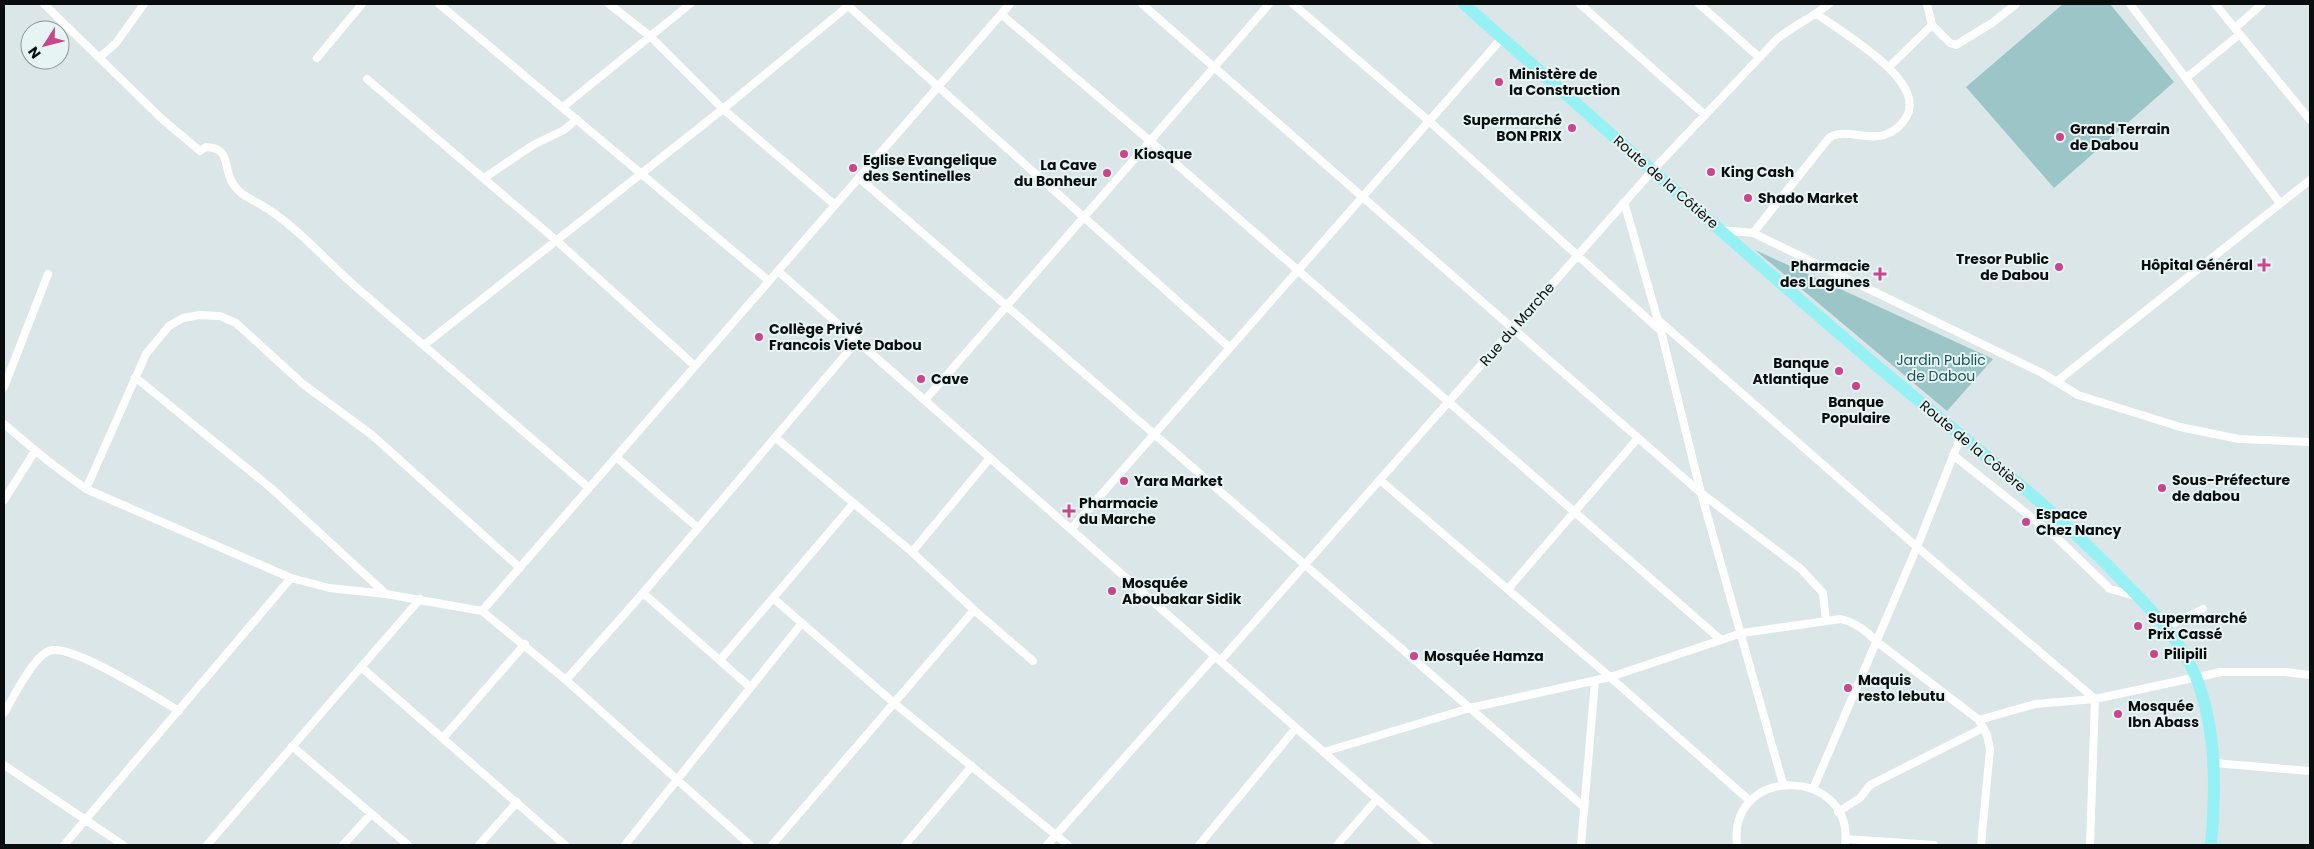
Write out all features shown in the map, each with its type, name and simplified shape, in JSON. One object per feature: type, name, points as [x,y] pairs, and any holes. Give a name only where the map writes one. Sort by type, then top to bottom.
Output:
[{"type":"main road","name":"Route de la Côtière","points":[[1464,4],[1721,230],[2070,528],[2140,597],[2166,627],[2196,676],[2209,724],[2214,763],[2212,845]]},
{"type":"street","points":[[44,4],[162,119],[200,151],[206,147],[213,147],[223,154],[231,182],[240,193],[268,209],[290,227],[589,488]]},
{"type":"street","points":[[100,57],[116,43],[144,4]]},
{"type":"street","points":[[317,58],[362,4]]},
{"type":"street","points":[[439,4],[769,280]]},
{"type":"street","points":[[609,4],[651,37],[723,108],[835,205]]},
{"type":"street","points":[[563,107],[690,4]]},
{"type":"street","points":[[482,611],[1010,4]]},
{"type":"street","points":[[1142,4],[1514,327],[1701,493],[1801,569],[1823,593],[1826,620]]},
{"type":"street","points":[[925,400],[1269,4]]},
{"type":"street","points":[[1293,4],[1429,121],[1661,331]]},
{"type":"street","points":[[1580,4],[1705,115]]},
{"type":"street","points":[[1699,4],[1759,57]]},
{"type":"street","name":"Rue du Marche","points":[[1048,845],[1305,565],[1653,170],[1759,57],[1790,29],[1817,14],[1829,4]]},
{"type":"street","points":[[1927,4],[1932,25],[1950,43],[1956,45],[1992,23],[2016,4]]},
{"type":"street","points":[[2130,4],[2280,203]]},
{"type":"street","points":[[2215,4],[2310,120]]},
{"type":"street","points":[[2186,78],[2238,31],[2262,4]]},
{"type":"street","points":[[424,345],[723,108],[847,5],[1230,348]]},
{"type":"street","points":[[1000,14],[1150,141],[1721,640]]},
{"type":"street","points":[[1754,233],[1834,134],[1842,133],[1873,138],[1896,130],[1906,119],[1910,111],[1910,100],[1896,73],[1817,14]]},
{"type":"street","points":[[1889,67],[1932,25]]},
{"type":"street","points":[[1071,529],[1502,38]]},
{"type":"street","points":[[367,79],[557,241],[695,366]]},
{"type":"street","points":[[484,178],[533,145],[564,130],[577,119]]},
{"type":"street","points":[[859,178],[1584,807]]},
{"type":"street","points":[[2056,382],[2310,180]]},
{"type":"street","points":[[1624,202],[1661,331],[1701,493],[1784,784]]},
{"type":"street","points":[[1721,230],[1754,233],[2056,382],[2078,396],[2180,427],[2239,439],[2310,442]]},
{"type":"street","points":[[778,271],[1429,845]]},
{"type":"street","points":[[4,387],[48,274]]},
{"type":"street","points":[[86,489],[146,354],[169,326],[182,318],[200,314],[220,316],[236,323],[303,384],[372,436],[520,568]]},
{"type":"street","points":[[1657,318],[1917,547],[2095,699]]},
{"type":"street","points":[[566,680],[776,438],[857,340]]},
{"type":"street","points":[[135,377],[271,488],[386,594]]},
{"type":"street","points":[[4,424],[86,489],[292,578],[329,588],[420,599],[482,611],[525,644],[750,845]]},
{"type":"street","points":[[1814,789],[1917,547],[1961,436]]},
{"type":"street","points":[[776,438],[912,552],[974,610],[1033,661]]},
{"type":"street","points":[[1508,589],[1638,438]]},
{"type":"street","points":[[4,500],[35,450]]},
{"type":"street","points":[[1953,455],[2055,536],[2110,589],[2140,597]]},
{"type":"street","points":[[616,457],[698,528]]},
{"type":"street","points":[[912,552],[990,458]]},
{"type":"street","points":[[1991,484],[2003,470]]},
{"type":"street","points":[[1380,480],[1610,677],[1750,801]]},
{"type":"street","points":[[720,660],[854,503]]},
{"type":"street","points":[[2055,536],[2070,528]]},
{"type":"street","points":[[2093,572],[2105,561]]},
{"type":"street","points":[[64,845],[292,578]]},
{"type":"street","points":[[643,593],[750,687]]},
{"type":"street","points":[[773,598],[894,703],[1068,845]]},
{"type":"street","points":[[207,845],[420,599]]},
{"type":"street","points":[[2166,627],[2203,609]]},
{"type":"street","points":[[772,845],[974,610]]},
{"type":"street","points":[[1324,752],[1470,708],[1610,677],[1742,633],[1840,619],[1853,622],[1981,724],[1990,749],[1981,845]]},
{"type":"street","points":[[625,845],[802,623]]},
{"type":"street","points":[[443,738],[525,644]]},
{"type":"street","points":[[4,713],[34,664],[47,651],[55,649],[68,651],[92,661],[179,711]]},
{"type":"street","points":[[361,667],[565,845]]},
{"type":"street","points":[[1838,812],[1860,798],[1870,785],[1981,724],[2035,704],[2095,699],[2222,672],[2310,674]]},
{"type":"street","points":[[1581,845],[1594,681]]},
{"type":"street","points":[[2090,845],[2095,699]]},
{"type":"street","points":[[1199,845],[1296,728]]},
{"type":"street","points":[[292,746],[408,845]]},
{"type":"street","points":[[2214,763],[2310,771]]},
{"type":"street","points":[[4,765],[123,845]]},
{"type":"street","points":[[905,845],[972,766]]},
{"type":"street","points":[[1737,845],[1736,835],[1740,817],[1750,801],[1766,790],[1784,784],[1799,784],[1814,789],[1828,798],[1844,825],[1845,842],[1934,845]]},
{"type":"street","points":[[1337,845],[1377,799]]},
{"type":"street","points":[[479,845],[516,802]]},
{"type":"street","points":[[343,845],[371,814]]},
{"type":"green space","name":"Grand Terrain de Dabou","points":[[2063,4],[2110,4],[2174,82],[2054,188],[1966,87]]},
{"type":"green space","name":"Jardin Public de Dabou","points":[[1755,250],[1993,359],[1947,411]]},
{"type":"place","name":"Ministère de la Construction","points":[[1499,82]]},
{"type":"place","name":"Supermarché BON PRIX","points":[[1572,128]]},
{"type":"place","name":"Grand Terrain de Dabou","points":[[2060,137]]},
{"type":"place","name":"Kiosque","points":[[1124,154]]},
{"type":"place","name":"Eglise Evangelique des Sentinelles","points":[[853,168]]},
{"type":"place","name":"King Cash","points":[[1711,172]]},
{"type":"place","name":"La Cave du Bonheur","points":[[1107,173]]},
{"type":"place","name":"Shado Market","points":[[1748,198]]},
{"type":"place","name":"Hôpital Général","points":[[2264,265]]},
{"type":"place","name":"Tresor Public de Dabou","points":[[2059,267]]},
{"type":"place","name":"Pharmacie des Lagunes","points":[[1880,274]]},
{"type":"place","name":"Collège Privé Francois Viete Dabou","points":[[759,337]]},
{"type":"place","name":"Banque Atlantique","points":[[1839,371]]},
{"type":"place","name":"Cave","points":[[921,379]]},
{"type":"place","name":"Banque Populaire","points":[[1856,386]]},
{"type":"place","name":"Yara Market","points":[[1124,481]]},
{"type":"place","name":"Sous-Préfecture de dabou","points":[[2162,488]]},
{"type":"place","name":"Pharmacie du Marche","points":[[1069,511]]},
{"type":"place","name":"Espace Chez Nancy","points":[[2026,522]]},
{"type":"place","name":"Mosquée Aboubakar Sidik","points":[[1112,591]]},
{"type":"place","name":"Supermarché Prix Cassé","points":[[2138,626]]},
{"type":"place","name":"Pilipili","points":[[2154,654]]},
{"type":"place","name":"Mosquée Hamza","points":[[1414,656]]},
{"type":"place","name":"Maquis resto lebutu","points":[[1848,688]]},
{"type":"place","name":"Mosquée Ibn Abass","points":[[2118,714]]}]
